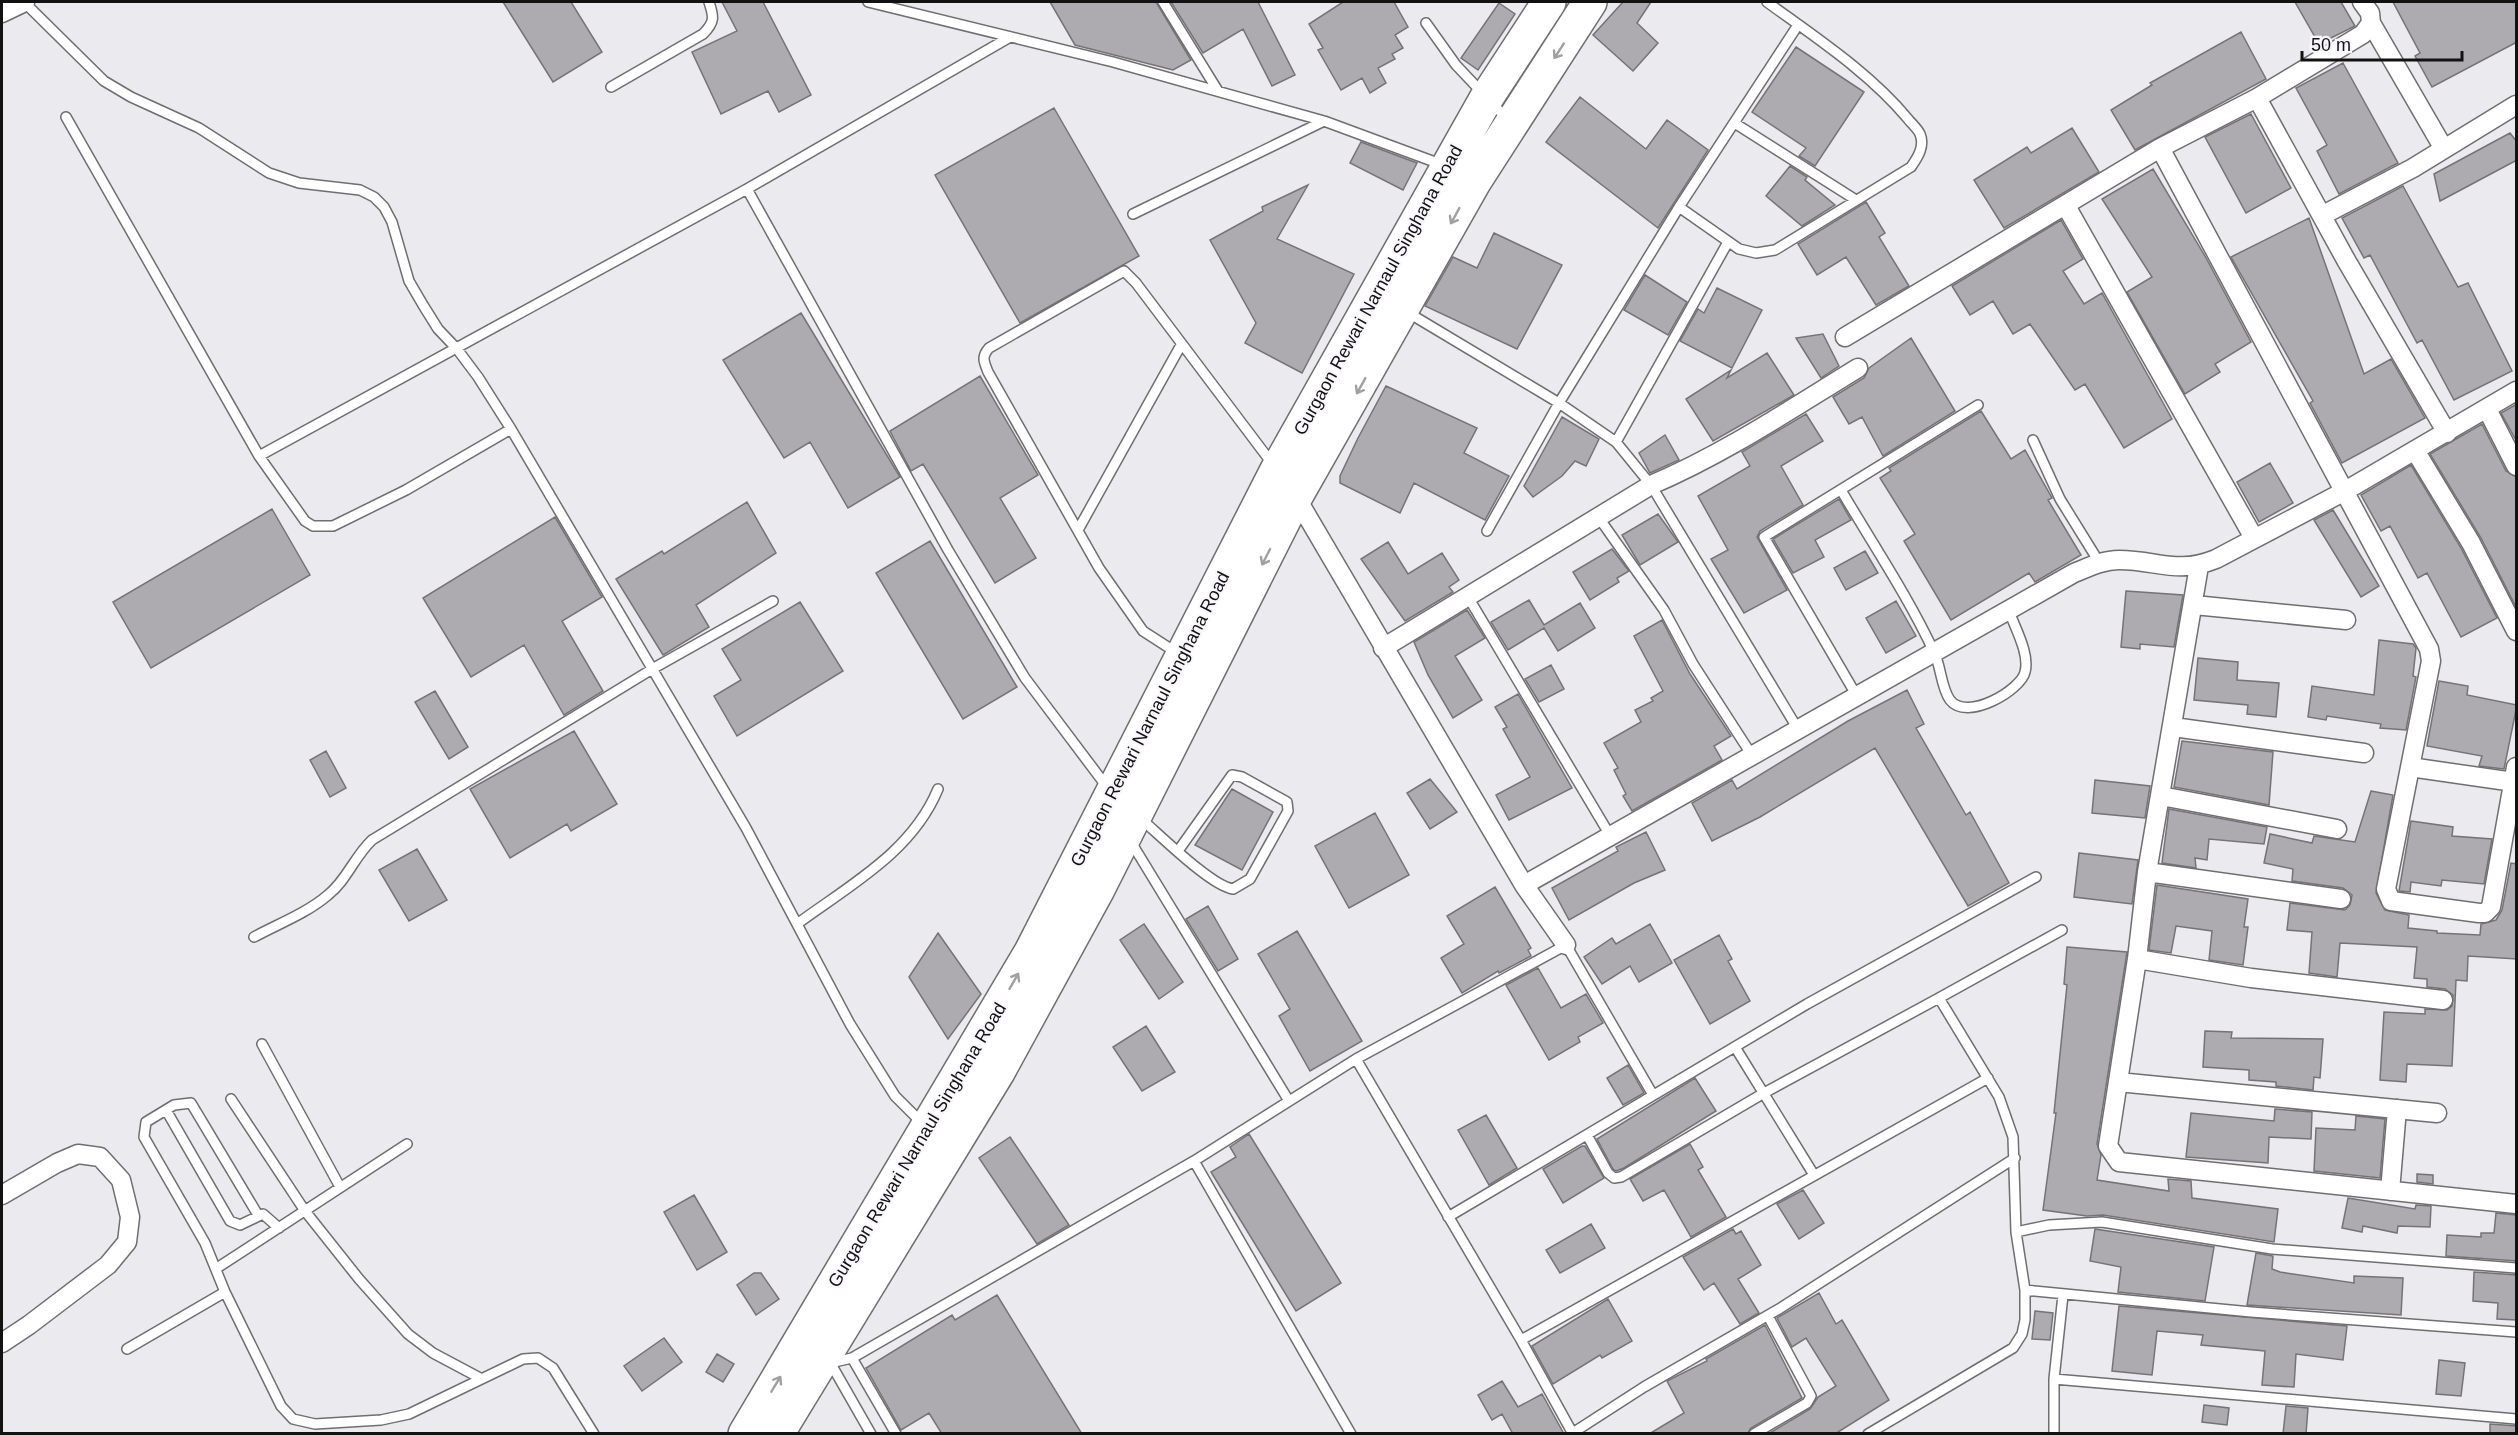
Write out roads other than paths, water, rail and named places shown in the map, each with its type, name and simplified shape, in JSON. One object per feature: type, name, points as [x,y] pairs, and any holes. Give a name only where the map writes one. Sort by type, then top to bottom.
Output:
[{"type":"highway","name":"Gurgaon Rewari Narnaul Singhana Road","points":[[745,1434],[820,1356],[942,1134],[1031,952],[1127,809],[1197,660],[1277,470],[1461,174],[1487,97],[1549,2]]},
{"type":"highway","points":[[1197,660],[1296,496],[1403,310],[1461,174],[1511,124],[1590,2]]},
{"type":"highway","points":[[942,1134],[998,1072],[1127,809]]},
{"type":"highway","points":[[777,1434],[820,1356]]},
{"type":"street","points":[[2,13],[24,2]]},
{"type":"street","points":[[2362,2],[2370,13],[2371,23],[2444,149]]},
{"type":"street","points":[[1845,337],[2160,148],[2257,98],[2363,34],[2371,23]]},
{"type":"street","points":[[2257,98],[2447,433]]},
{"type":"street","points":[[2323,215],[2444,149],[2517,105]]},
{"type":"street","points":[[2160,148],[2429,649],[2431,661],[2410,767],[2386,890],[2391,901],[2397,904],[2485,912],[2490,908],[2515,775],[2410,767]]},
{"type":"street","points":[[2066,206],[2254,538]]},
{"type":"street","points":[[1383,648],[1651,485],[1675,475],[1773,421],[1858,368]]},
{"type":"street","points":[[1524,885],[1754,757],[2074,573],[2099,562],[2120,560],[2180,568],[2199,566],[2345,491],[2517,392]]},
{"type":"street","points":[[2487,409],[2517,466]]},
{"type":"street","points":[[2416,452],[2471,543],[2517,631]]},
{"type":"street","points":[[1277,470],[1296,496],[1383,648],[1524,885],[1566,945]]},
{"type":"street","points":[[2199,566],[2147,872],[2137,960],[2108,1146],[2119,1162],[2517,1204]]},
{"type":"street","points":[[2194,605],[2346,620]]},
{"type":"street","points":[[2173,727],[2364,753]]},
{"type":"street","points":[[2161,796],[2337,829]]},
{"type":"street","points":[[2147,872],[2341,898]]},
{"type":"street","points":[[2137,960],[2251,978],[2444,1000]]},
{"type":"street","points":[[2118,1082],[2437,1113]]},
{"type":"street","points":[[2390,1191],[2397,1109]]},
{"type":"street","points":[[2,1195],[57,1162],[78,1154],[99,1157],[121,1180],[130,1217],[127,1242],[108,1265],[2,1343]]},
{"type":"lane","points":[[24,2],[104,81],[131,97],[199,128],[268,173],[299,183],[360,190],[374,197],[384,207],[392,222],[409,281],[438,329],[457,349],[511,429],[654,668],[746,828],[850,1024],[895,1096],[942,1134]]},
{"type":"lane","points":[[611,87],[703,34],[713,25],[714,17],[709,2]]},
{"type":"lane","points":[[868,2],[1010,37],[1324,121],[1461,174]]},
{"type":"lane","points":[[1163,2],[1218,92]]},
{"type":"lane","points":[[1679,207],[1739,249],[1756,253],[1775,250],[1911,167],[1921,153],[1920,134],[1883,94],[1767,2]]},
{"type":"lane","points":[[1426,23],[1456,65],[1511,124]]},
{"type":"lane","points":[[1487,531],[1559,403],[1679,207],[1736,124],[1798,25]]},
{"type":"lane","points":[[259,456],[747,189],[1010,37]]},
{"type":"lane","points":[[66,117],[259,456],[306,522],[324,528],[333,526],[406,490],[511,429]]},
{"type":"lane","points":[[1134,214],[1324,121]]},
{"type":"lane","points":[[1736,124],[1856,200]]},
{"type":"lane","points":[[747,189],[948,550],[1025,678],[1100,779],[1127,809],[1219,885],[1233,890],[1250,879],[1288,811],[1287,802],[1242,777],[1232,776],[1179,851]]},
{"type":"lane","points":[[1616,442],[1728,242]]},
{"type":"lane","points":[[1197,660],[1143,632],[1099,568],[988,372],[983,359],[984,354],[989,348],[1124,271],[1136,283],[1277,470]]},
{"type":"lane","points":[[1403,310],[1559,403],[1616,442],[1651,485],[1799,731]]},
{"type":"lane","points":[[1078,530],[1181,345]]},
{"type":"lane","points":[[1858,698],[1764,537],[1978,405]]},
{"type":"lane","points":[[2033,440],[2060,499],[2099,562]]},
{"type":"lane","points":[[1841,490],[1935,654],[1950,699],[1959,707],[1970,710],[1983,707],[2019,683],[2025,673],[2025,660],[2009,611]]},
{"type":"lane","points":[[1599,518],[1664,610],[1693,664],[1754,757]]},
{"type":"lane","points":[[1468,597],[1611,837]]},
{"type":"lane","points":[[254,937],[328,895],[347,875],[361,850],[372,840],[654,668],[773,601]]},
{"type":"lane","points":[[797,924],[886,860],[908,839],[925,815],[938,789]]},
{"type":"lane","points":[[1127,809],[1289,1101]]},
{"type":"lane","points":[[1448,1217],[1807,1004],[2036,877]]},
{"type":"lane","points":[[1587,1135],[1608,1173],[1614,1178],[1621,1177],[1764,1093],[2062,930]]},
{"type":"lane","points":[[820,1356],[1194,1161],[1356,1059],[1566,945],[1653,1095]]},
{"type":"lane","points":[[1868,1434],[2013,1348],[2022,1334],[2025,1320],[2025,1290],[2016,1232],[2015,1158],[2008,1117],[1988,1078],[1939,998]]},
{"type":"lane","points":[[261,1044],[340,1187]]},
{"type":"lane","points":[[1735,1047],[1814,1175]]},
{"type":"lane","points":[[1356,1059],[1521,1340],[1572,1433],[1644,1387],[1768,1316],[2015,1158]]},
{"type":"lane","points":[[1521,1340],[1988,1078]]},
{"type":"lane","points":[[231,1098],[305,1211],[359,1279],[408,1334],[433,1353],[480,1378]]},
{"type":"lane","points":[[258,1215],[191,1103],[186,1102],[166,1110],[146,1122],[144,1137],[205,1243],[225,1292],[281,1406],[293,1419],[315,1424],[391,1418],[409,1414],[523,1359],[538,1358],[553,1368],[594,1434]]},
{"type":"lane","points":[[166,1110],[230,1221],[240,1225],[258,1215],[265,1215],[279,1228]]},
{"type":"lane","points":[[217,1268],[406,1144]]},
{"type":"lane","points":[[1194,1161],[1351,1434]]},
{"type":"lane","points":[[2016,1232],[2049,1225],[2102,1222],[2272,1249],[2517,1268]]},
{"type":"lane","points":[[2025,1290],[2517,1332]]},
{"type":"lane","points":[[127,1349],[225,1292]]},
{"type":"lane","points":[[2054,1434],[2054,1379],[2063,1295]]},
{"type":"lane","points":[[1754,1434],[1807,1403],[1811,1396],[1768,1316]]},
{"type":"lane","points":[[820,1356],[871,1434]]},
{"type":"lane","points":[[820,1356],[896,1434]]},
{"type":"lane","points":[[2054,1379],[2517,1419]]}]
